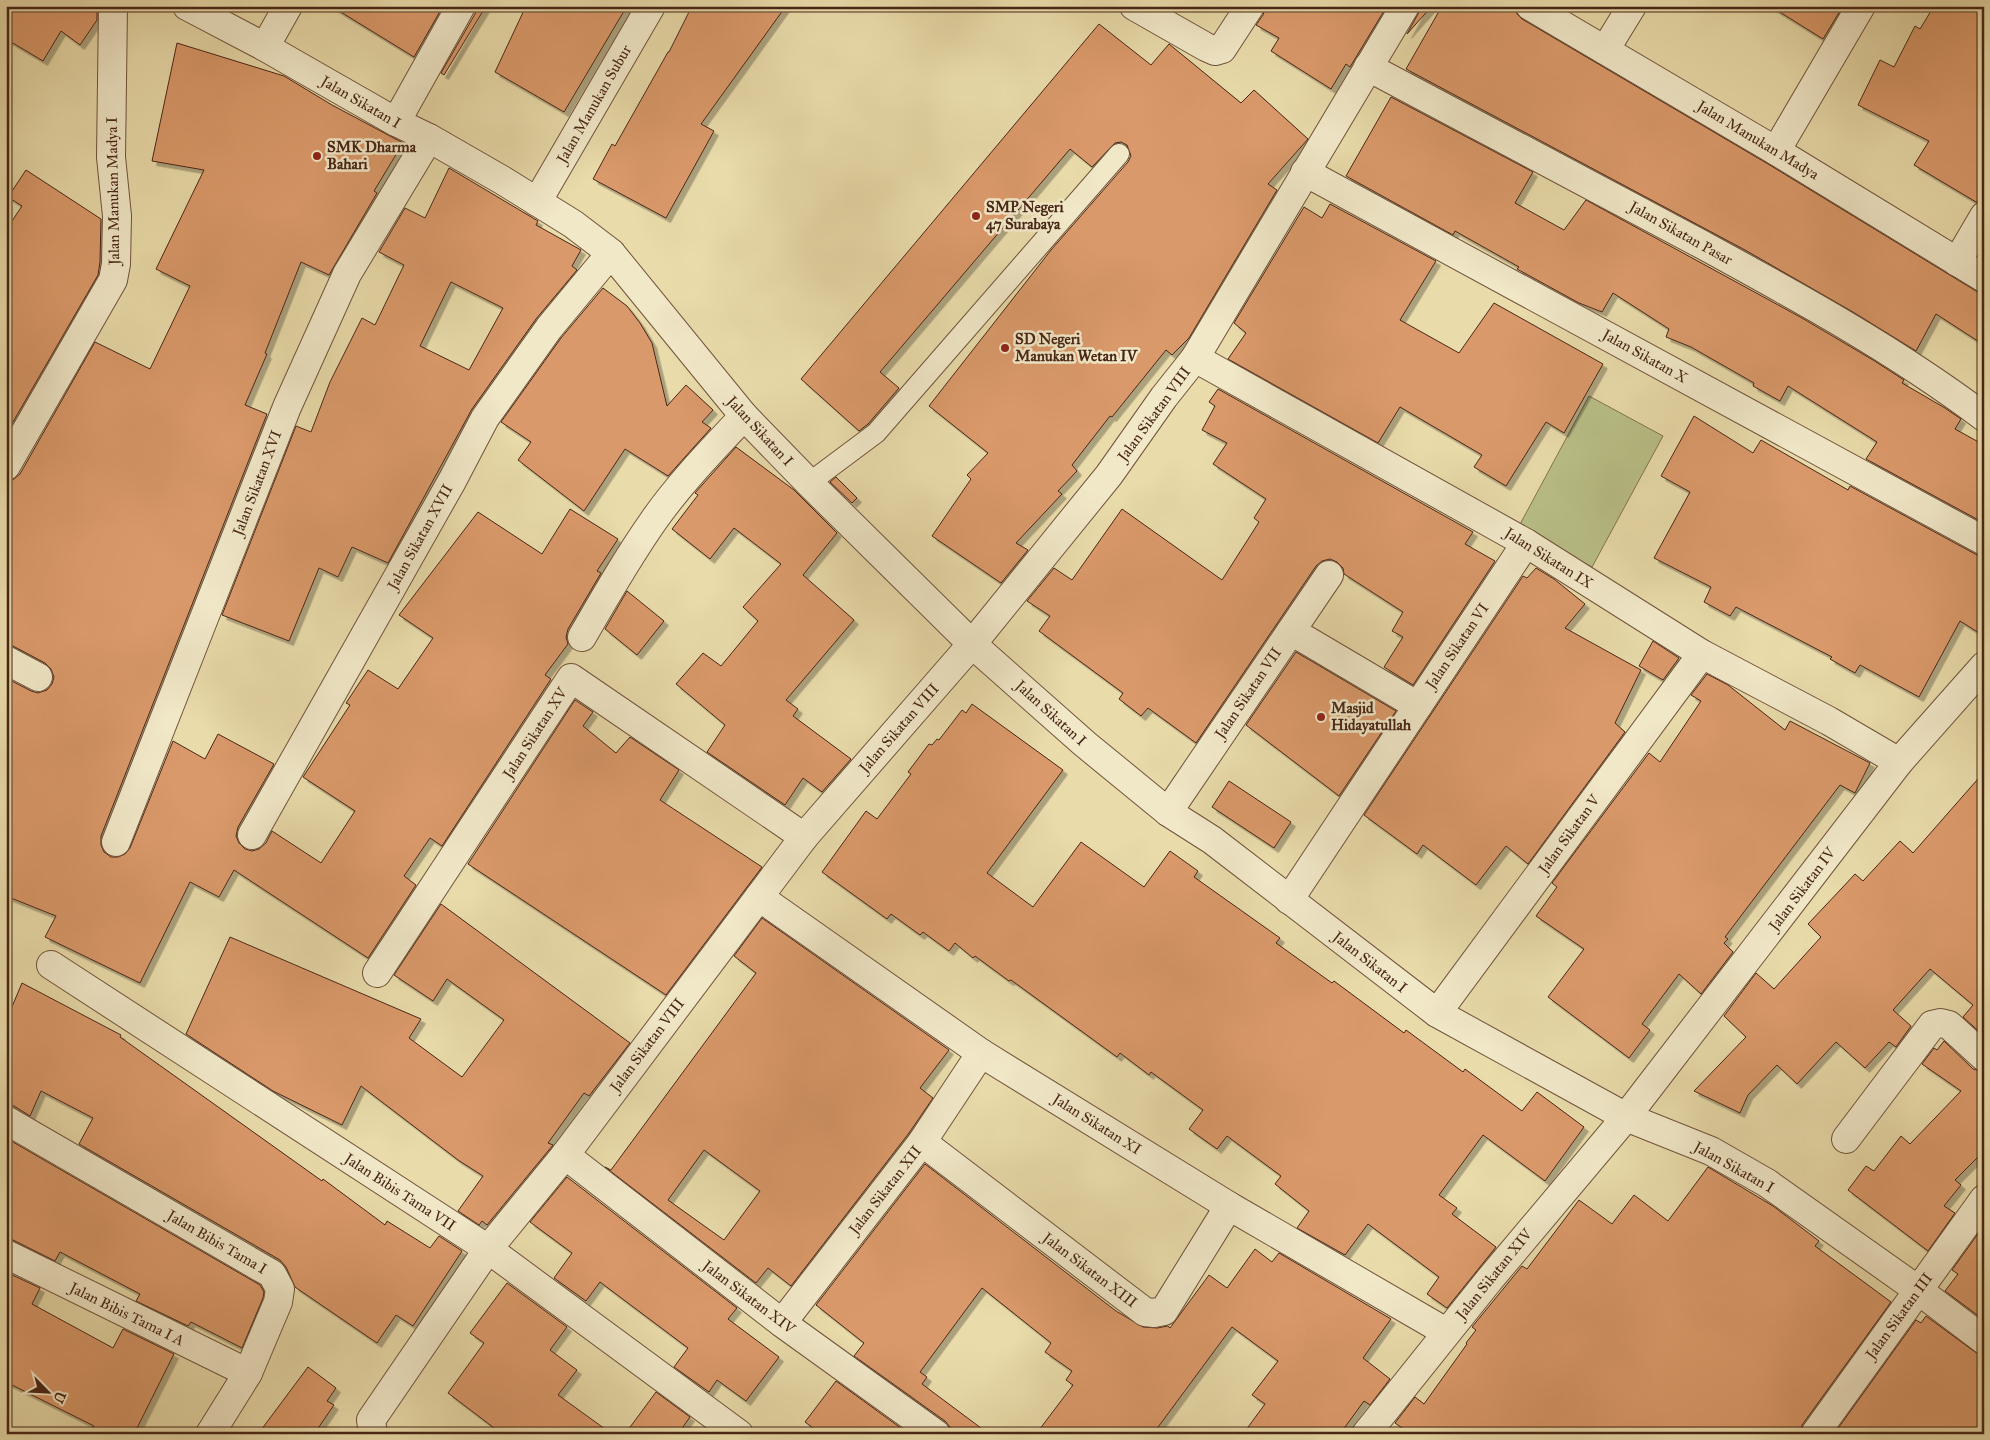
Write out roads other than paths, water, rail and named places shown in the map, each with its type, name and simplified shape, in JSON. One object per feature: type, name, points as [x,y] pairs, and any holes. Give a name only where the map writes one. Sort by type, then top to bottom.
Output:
[{"type":"street","name":"Jalan Manukan Madya I","points":[[6,466],[113,280],[116,264],[117,216],[111,157],[113,6]]},
{"type":"street","name":"Jalan Sikatan I","points":[[187,6],[265,47],[396,122],[429,138],[573,224],[610,253],[744,416],[972,644],[1085,744],[1168,812],[1212,840],[1437,1013],[1626,1116],[1712,1151],[1767,1183],[1918,1290],[1984,1340]]},
{"type":"street","points":[[265,47],[288,6]]},
{"type":"street","points":[[396,122],[462,6]]},
{"type":"street","name":"Jalan Manukan Subur","points":[[537,202],[651,6]]},
{"type":"street","points":[[1134,6],[1206,48],[1215,51],[1222,49],[1250,6]]},
{"type":"street","name":"Jalan Sikatan VIII","points":[[373,1434],[371,1420],[488,1250],[565,1155],[804,838],[972,644],[1109,475],[1164,397],[1195,358],[1405,6]]},
{"type":"street","name":"Jalan Manukan Madya","points":[[1530,6],[1776,150],[1984,278]]},
{"type":"street","points":[[1605,50],[1632,6]]},
{"type":"street","points":[[1776,150],[1861,6]]},
{"type":"street","name":"Jalan Sikatan Pasar","points":[[1368,67],[1570,173],[1827,313],[1947,389],[1984,416]]},
{"type":"street","name":"Jalan Sikatan XVI","points":[[116,842],[286,407],[347,274],[429,138]]},
{"type":"street","name":"Jalan Sikatan X","points":[[1305,172],[1984,541]]},
{"type":"street","points":[[1957,262],[1984,216]]},
{"type":"street","name":"Jalan Sikatan XVII","points":[[252,835],[452,481],[485,418],[549,328],[610,253]]},
{"type":"street","name":"Jalan Sikatan IX","points":[[1195,358],[1526,543],[1702,654],[1829,721],[1899,762]]},
{"type":"street","points":[[582,637],[655,518],[744,416]]},
{"type":"street","name":"Jalan Sikatan VI","points":[[1289,900],[1526,543]]},
{"type":"street","name":"Jalan Sikatan VII","points":[[1168,812],[1329,575]]},
{"type":"street","points":[[1291,631],[1418,706]]},
{"type":"street","name":"Jalan Sikatan V","points":[[1437,1013],[1702,654]]},
{"type":"street","points":[[6,660],[38,677]]},
{"type":"street","name":"Jalan Sikatan IV","points":[[1626,1116],[1899,762],[1984,666]]},
{"type":"street","name":"Jalan Sikatan XV","points":[[377,973],[571,678],[804,838]]},
{"type":"street","name":"Jalan Sikatan XI","points":[[759,897],[982,1053],[1229,1206],[1446,1332]]},
{"type":"street","name":"Jalan Bibis Tama VII","points":[[52,965],[488,1250],[739,1434]]},
{"type":"street","points":[[1846,1138],[1932,1025],[1949,1024],[1984,1057]]},
{"type":"street","name":"Jalan Sikatan XII","points":[[782,1323],[922,1142],[982,1053]]},
{"type":"street","name":"Jalan Sikatan XIV","points":[[1366,1434],[1446,1332],[1626,1116]]},
{"type":"street","name":"Jalan Bibis Tama I","points":[[6,1120],[272,1274],[280,1289],[278,1302],[248,1373],[210,1434]]},
{"type":"street","name":"Jalan Sikatan XIII","points":[[922,1142],[1145,1312],[1164,1311],[1229,1206]]},
{"type":"street","name":"Jalan Sikatan XIV","points":[[565,1155],[782,1323],[936,1434]]},
{"type":"street","name":"Jalan Sikatan III","points":[[1815,1434],[1984,1200]]},
{"type":"street","name":"Jalan Bibis Tama I A","points":[[6,1254],[248,1373]]},
{"type":"lane","points":[[809,483],[876,433],[1119,154]]},
{"type":"place","name":"SMK Dharma Bahari","points":[[317,156]]},
{"type":"place","name":"SMP Negeri 47 Surabaya","points":[[976,216]]},
{"type":"place","name":"SD Negeri Manukan Wetan IV","points":[[1005,348]]},
{"type":"place","name":"Masjid Hidayatullah","points":[[1321,717]]}]
